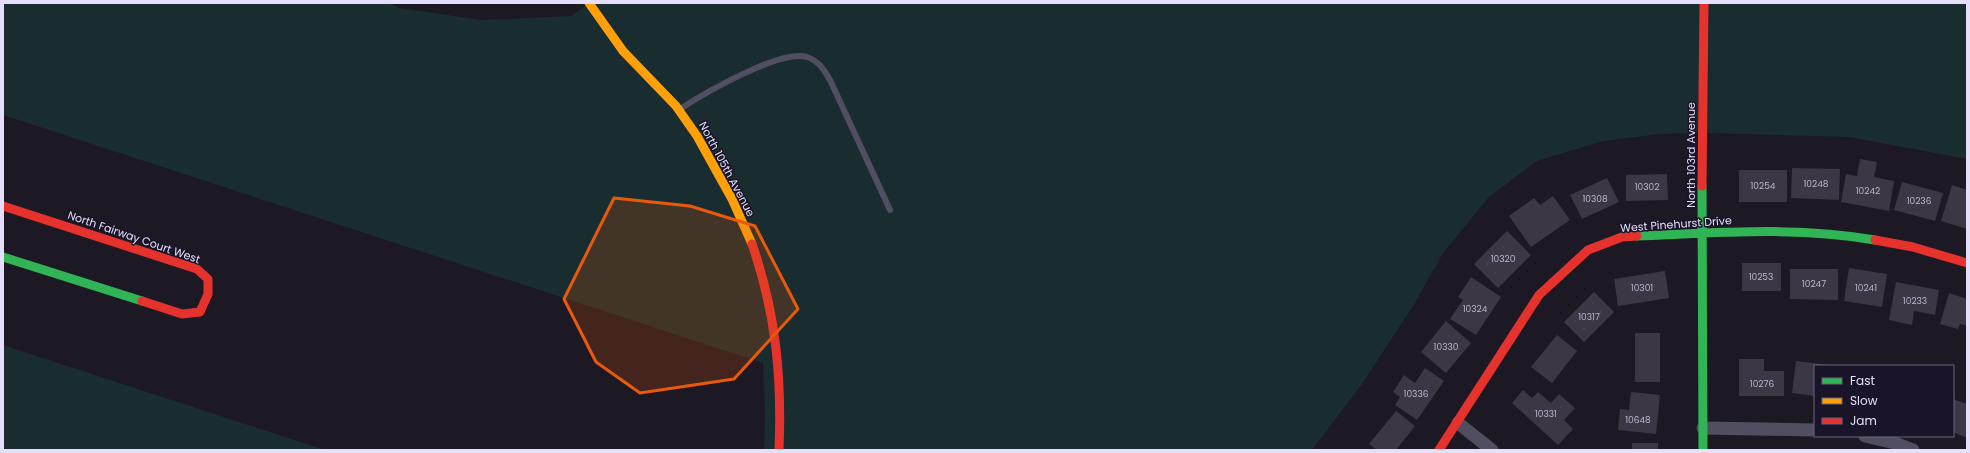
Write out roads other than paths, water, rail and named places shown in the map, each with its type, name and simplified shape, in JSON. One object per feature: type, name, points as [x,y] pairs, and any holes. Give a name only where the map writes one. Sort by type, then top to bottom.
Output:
[{"type":"street","name":"North 105th Avenue","points":[[589,3],[606,29],[646,76],[678,110],[709,157],[735,205],[766,288],[778,360],[781,417],[779,450]]},
{"type":"street","name":"North 103rd Avenue","points":[[1703,450],[1704,233],[1702,124],[1704,3]]},
{"type":"street","name":"North Fairway Court West","points":[[3,206],[197,269],[206,276],[209,283],[203,307],[200,312],[182,314],[3,258]]},
{"type":"street","name":"West Pinehurst Drive","points":[[1439,450],[1458,423],[1500,354],[1539,295],[1588,250],[1622,238],[1704,233],[1808,233],[1858,237],[1914,247],[1967,262]]},
{"type":"street","points":[[1458,423],[1492,450]]},
{"type":"street","points":[[1703,428],[1814,430]]},
{"type":"street","points":[[1869,437],[1895,443],[1913,450]]},
{"type":"lane","points":[[678,110],[703,94],[764,65],[791,57],[805,57],[815,60],[822,66],[830,80],[890,210]]}]
